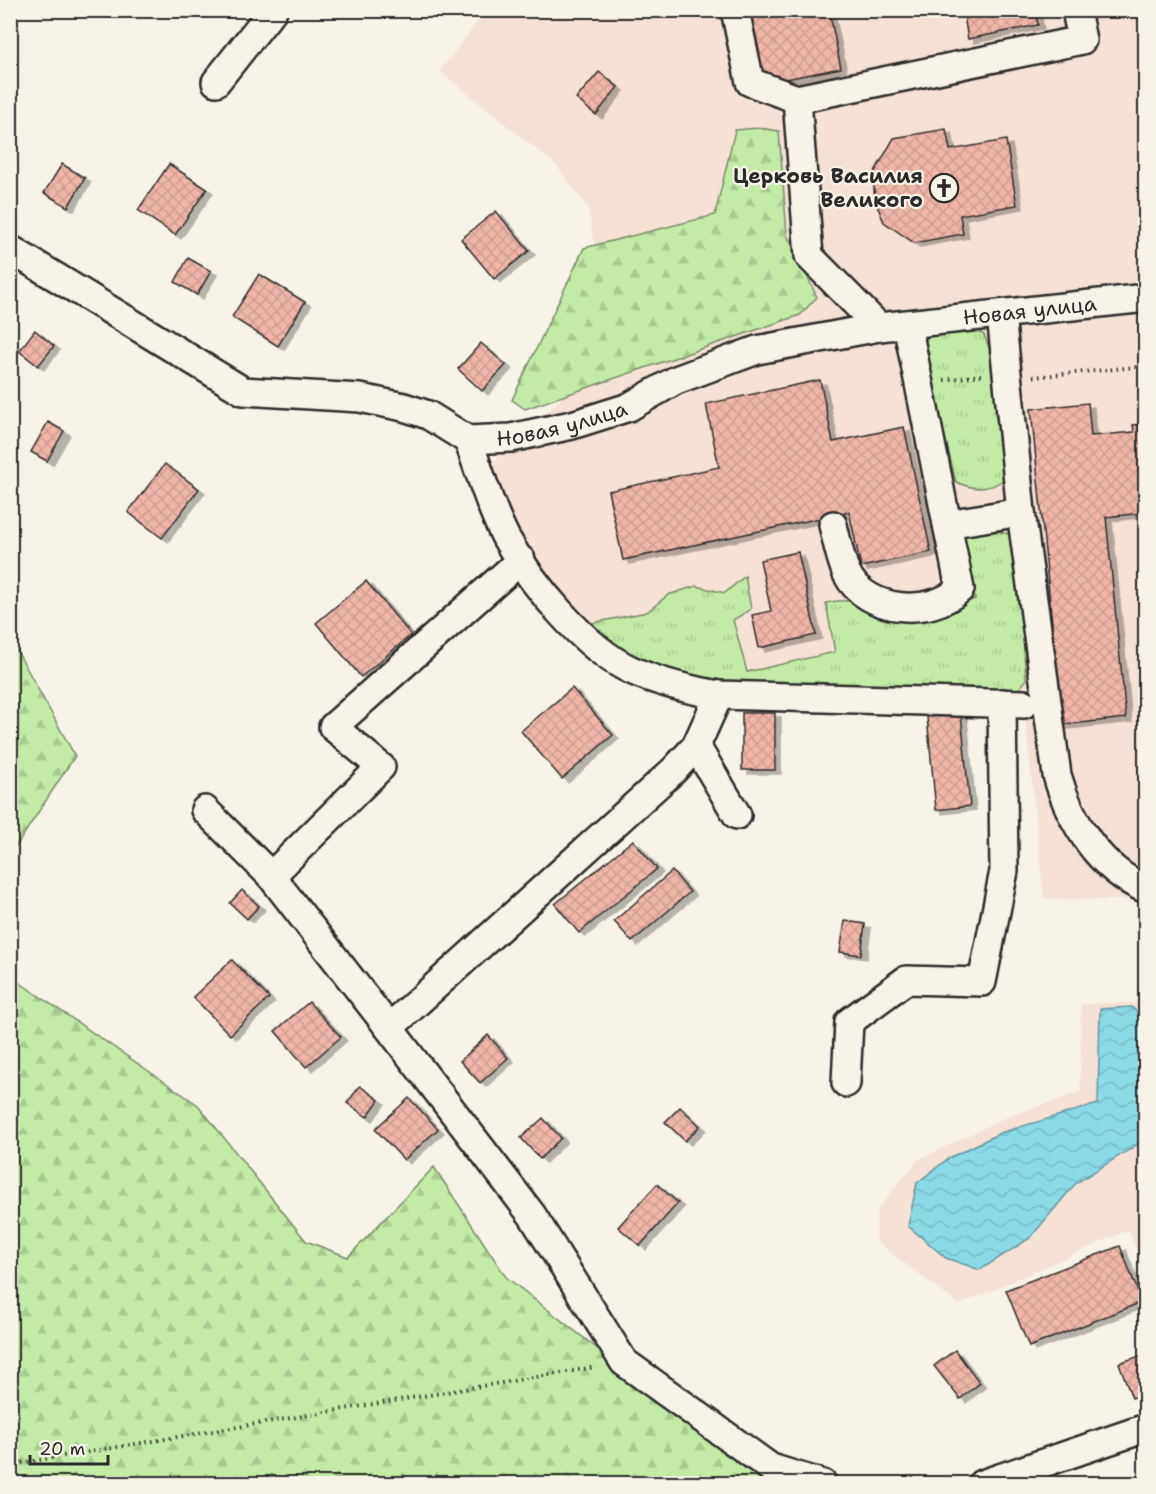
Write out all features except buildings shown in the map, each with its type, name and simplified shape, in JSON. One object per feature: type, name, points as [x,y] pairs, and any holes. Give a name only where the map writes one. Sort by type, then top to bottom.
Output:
[{"type":"street","points":[[216,82],[273,10]]},
{"type":"street","points":[[735,10],[750,82],[797,99],[1082,40],[1076,10]]},
{"type":"street","points":[[797,99],[809,256],[879,327]]},
{"type":"street","name":"Новая улица","points":[[10,249],[243,391],[360,398],[404,407],[428,415],[468,440],[511,438],[572,425],[629,407],[676,381],[757,350],[879,327],[1146,298]]},
{"type":"street","points":[[1001,314],[1021,512],[1057,775],[1069,811],[1090,844],[1113,869],[1146,889]]},
{"type":"street","points":[[833,525],[848,575],[860,591],[900,607],[950,599],[960,589],[907,324]]},
{"type":"street","points":[[468,440],[506,538],[521,560],[556,606],[603,651],[630,669],[702,692],[719,695],[1013,704],[1004,871],[982,982],[906,980],[849,1022],[846,1083]]},
{"type":"street","points":[[947,524],[1021,512]]},
{"type":"street","points":[[272,876],[381,767],[333,727],[521,560]]},
{"type":"street","points":[[389,1028],[674,770],[696,746],[719,695]]},
{"type":"street","points":[[696,746],[737,814]]},
{"type":"street","points":[[205,810],[272,876],[532,1215],[624,1362],[771,1468],[823,1484]]},
{"type":"street","points":[[982,1484],[1146,1428]]},
{"type":"path","points":[[10,1465],[624,1362]]},
{"type":"shaded area","points":[[486,11],[1145,11],[1145,900],[1044,899],[1024,704],[1019,688],[762,687],[696,676],[635,659],[563,605],[485,470],[612,351],[588,207],[556,165],[440,71]]},
{"type":"shaded area","points":[[1145,1002],[1145,1250],[1137,1251],[1128,1230],[959,1305],[876,1241],[877,1210],[918,1160],[1000,1120],[1080,1092],[1081,1004]]},
{"type":"green space","points":[[759,128],[779,131],[787,235],[817,297],[800,315],[525,409],[512,400],[584,248],[715,215],[735,130]]},
{"type":"green space","points":[[973,328],[984,335],[990,350],[1007,477],[995,485],[983,488],[970,487],[956,482],[922,346],[928,337]]},
{"type":"green space","points":[[983,527],[1008,534],[1016,541],[1026,680],[1016,693],[762,687],[696,676],[635,659],[588,624],[647,612],[668,595],[696,586],[725,593],[745,576],[751,609],[733,620],[747,672],[835,652],[826,603],[849,601],[886,617],[904,620],[936,613],[975,599],[962,547],[968,530]]},
{"type":"green space","points":[[11,640],[75,756],[10,854]]},
{"type":"green space","points":[[10,976],[198,1105],[306,1241],[348,1257],[434,1167],[506,1277],[769,1483],[11,1483]]},
{"type":"water","points":[[1132,1007],[1145,1021],[1145,1136],[1135,1146],[1076,1183],[1030,1238],[980,1270],[946,1258],[908,1226],[917,1183],[949,1158],[1000,1133],[1098,1104],[1100,1009]]},
{"type":"place","name":"Церковь Василия Великого","points":[[944,188]]}]
